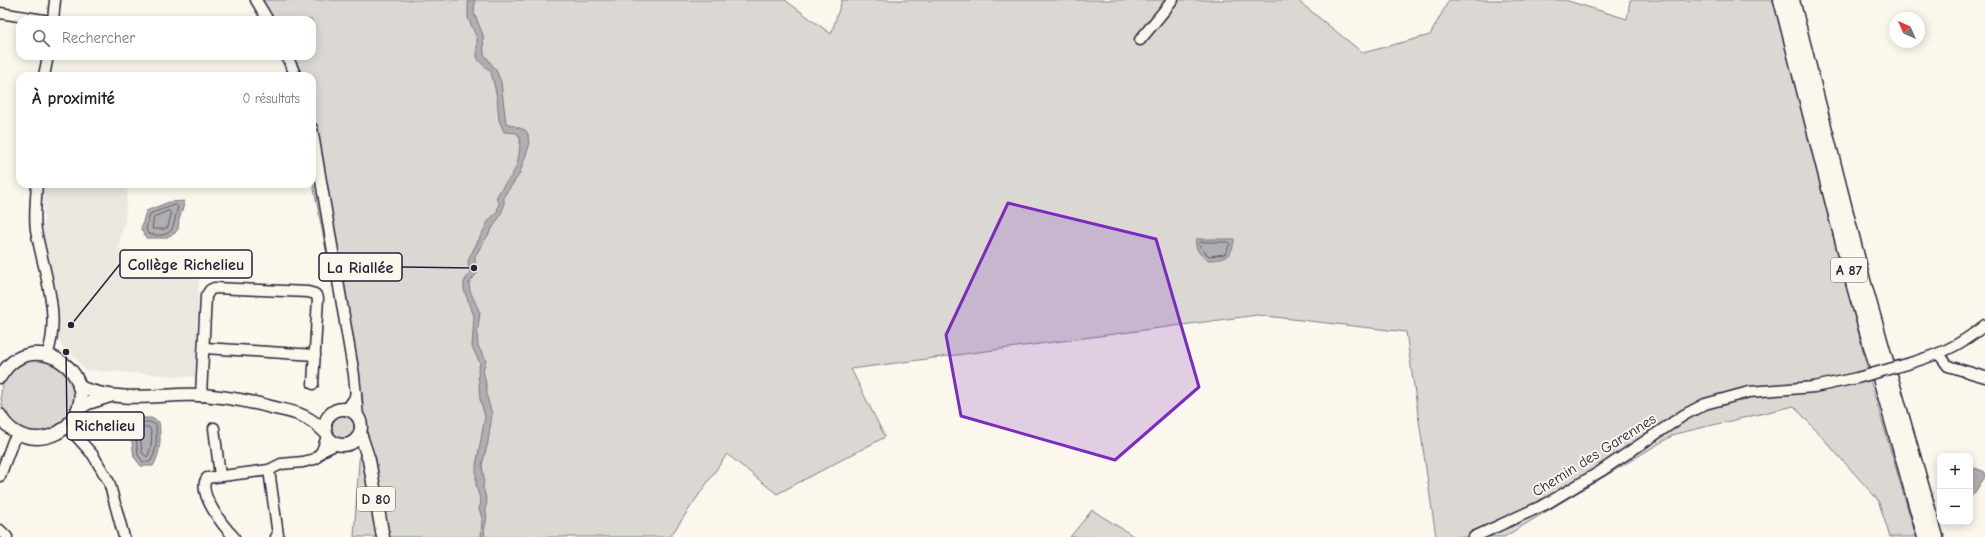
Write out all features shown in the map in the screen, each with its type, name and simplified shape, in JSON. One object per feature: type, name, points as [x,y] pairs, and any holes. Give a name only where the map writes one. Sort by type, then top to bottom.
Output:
[{"type":"highway","name":"A 87","points":[[1781,0],[1854,286],[1925,537]]},
{"type":"highway","name":"A 87","points":[[1792,0],[1866,292],[1936,537]]},
{"type":"main road","points":[[0,415],[8,426],[18,434],[31,438],[44,438],[57,434],[67,426],[78,409],[80,398],[79,387],[75,376],[68,366],[58,359],[47,355],[36,354],[24,356],[1,371]]},
{"type":"main road","points":[[79,387],[112,396]]},
{"type":"main road","points":[[78,409],[88,403],[112,396],[148,392],[178,395],[201,395],[245,400],[303,416],[315,423],[326,434],[341,444],[357,449],[369,460]]},
{"type":"main road","points":[[326,434],[325,422],[331,413],[335,410],[347,409],[358,417],[360,422],[360,433],[355,441],[341,444]]},
{"type":"main road","points":[[303,416],[331,413]]},
{"type":"main road","name":"D 80","points":[[360,433],[369,460],[383,537]]},
{"type":"street","points":[[53,16],[55,0]]},
{"type":"street","points":[[256,0],[266,16]]},
{"type":"street","points":[[1140,40],[1173,0]]},
{"type":"street","points":[[0,13],[19,16]]},
{"type":"street","points":[[45,72],[47,60]]},
{"type":"street","points":[[289,60],[294,72]]},
{"type":"street","points":[[316,150],[330,227],[356,392],[358,417]]},
{"type":"street","points":[[37,188],[36,228],[54,316],[51,346],[47,355]]},
{"type":"street","points":[[201,395],[206,296],[210,290],[214,288],[308,292],[318,298],[313,384]]},
{"type":"street","name":"Chemin des Garennes","points":[[1474,537],[1546,504],[1601,471],[1684,415],[1712,402],[1749,392],[1814,386],[1857,378],[1907,364],[1939,354],[1960,344],[1985,325]]},
{"type":"street","points":[[204,348],[315,355]]},
{"type":"street","points":[[1939,354],[1943,361],[1952,368],[1985,377]]},
{"type":"street","points":[[347,409],[354,399],[356,392]]},
{"type":"street","points":[[67,426],[93,455],[109,482],[124,537]]},
{"type":"street","points":[[214,428],[220,476]]},
{"type":"street","points":[[0,476],[13,441],[18,434]]},
{"type":"street","points":[[234,537],[209,503],[205,493],[205,479],[210,477],[269,470],[281,464],[303,462],[315,459],[322,451],[326,434]]},
{"type":"street","points":[[322,451],[341,444]]},
{"type":"street","points":[[269,470],[278,535],[276,537]]},
{"type":"street","points":[[0,530],[7,537]]},
{"type":"highlighted area","points":[[1008,203],[1156,239],[1199,387],[1115,460],[961,416],[946,335]]},
{"type":"shaded area","points":[[250,0],[785,0],[831,34],[842,0],[1297,0],[1363,53],[1430,35],[1449,0],[1565,0],[1627,19],[1630,0],[1776,0],[1871,383],[1916,537],[1890,537],[1878,500],[1794,406],[1675,434],[1504,537],[1436,537],[1406,332],[1257,315],[851,369],[885,437],[777,494],[727,454],[670,537],[354,537],[363,400],[326,250],[314,188],[316,188],[316,72],[287,72],[281,60],[316,60],[316,16],[259,16]]},
{"type":"shaded area","points":[[43,188],[128,188],[125,220],[118,248],[127,251],[200,251],[195,377],[85,370],[75,357],[62,347],[57,337],[58,303],[44,237]]},
{"type":"shaded area","points":[[38,359],[52,362],[64,370],[72,382],[75,396],[72,410],[64,422],[52,430],[38,433],[24,430],[12,422],[4,410],[1,396],[4,382],[12,370],[24,362]]},
{"type":"shaded area","points":[[343,412],[353,416],[357,426],[353,436],[343,440],[333,436],[329,426],[333,416]]},
{"type":"shaded area","points":[[1092,510],[1135,537],[1070,537]]},
{"type":"water","points":[[468,0],[475,0],[474,13],[483,35],[484,54],[496,70],[501,82],[506,123],[525,130],[528,134],[529,146],[519,175],[504,196],[504,206],[500,216],[475,256],[475,264],[478,272],[469,283],[470,291],[480,313],[477,335],[478,346],[486,360],[483,370],[487,397],[492,414],[488,442],[482,465],[484,479],[483,487],[487,502],[485,509],[487,516],[484,530],[485,537],[481,537],[482,518],[479,509],[481,502],[476,486],[476,466],[485,417],[480,399],[478,370],[480,363],[472,347],[474,316],[464,290],[464,282],[470,272],[468,262],[469,258],[489,220],[497,212],[499,203],[496,199],[497,196],[512,175],[518,162],[520,138],[517,133],[504,132],[499,120],[497,97],[491,72],[479,61],[477,57],[477,38],[468,18]]},
{"type":"water","points":[[185,201],[179,219],[178,229],[175,233],[165,238],[146,238],[141,229],[146,211],[169,202]]},
{"type":"water","points":[[1196,239],[1234,239],[1232,249],[1227,256],[1219,259],[1208,260],[1198,251]]},
{"type":"water","points":[[139,418],[151,418],[159,422],[160,445],[158,456],[153,466],[141,466],[134,457],[130,427]]},
{"type":"water","points":[[1975,468],[1985,472],[1985,477],[1973,495],[1973,489],[1973,470]]},
{"type":"place","name":"La Riallée","points":[[474,268]]},
{"type":"place","name":"Collège Richelieu","points":[[71,325]]},
{"type":"place","name":"Richelieu","points":[[66,352]]}]
